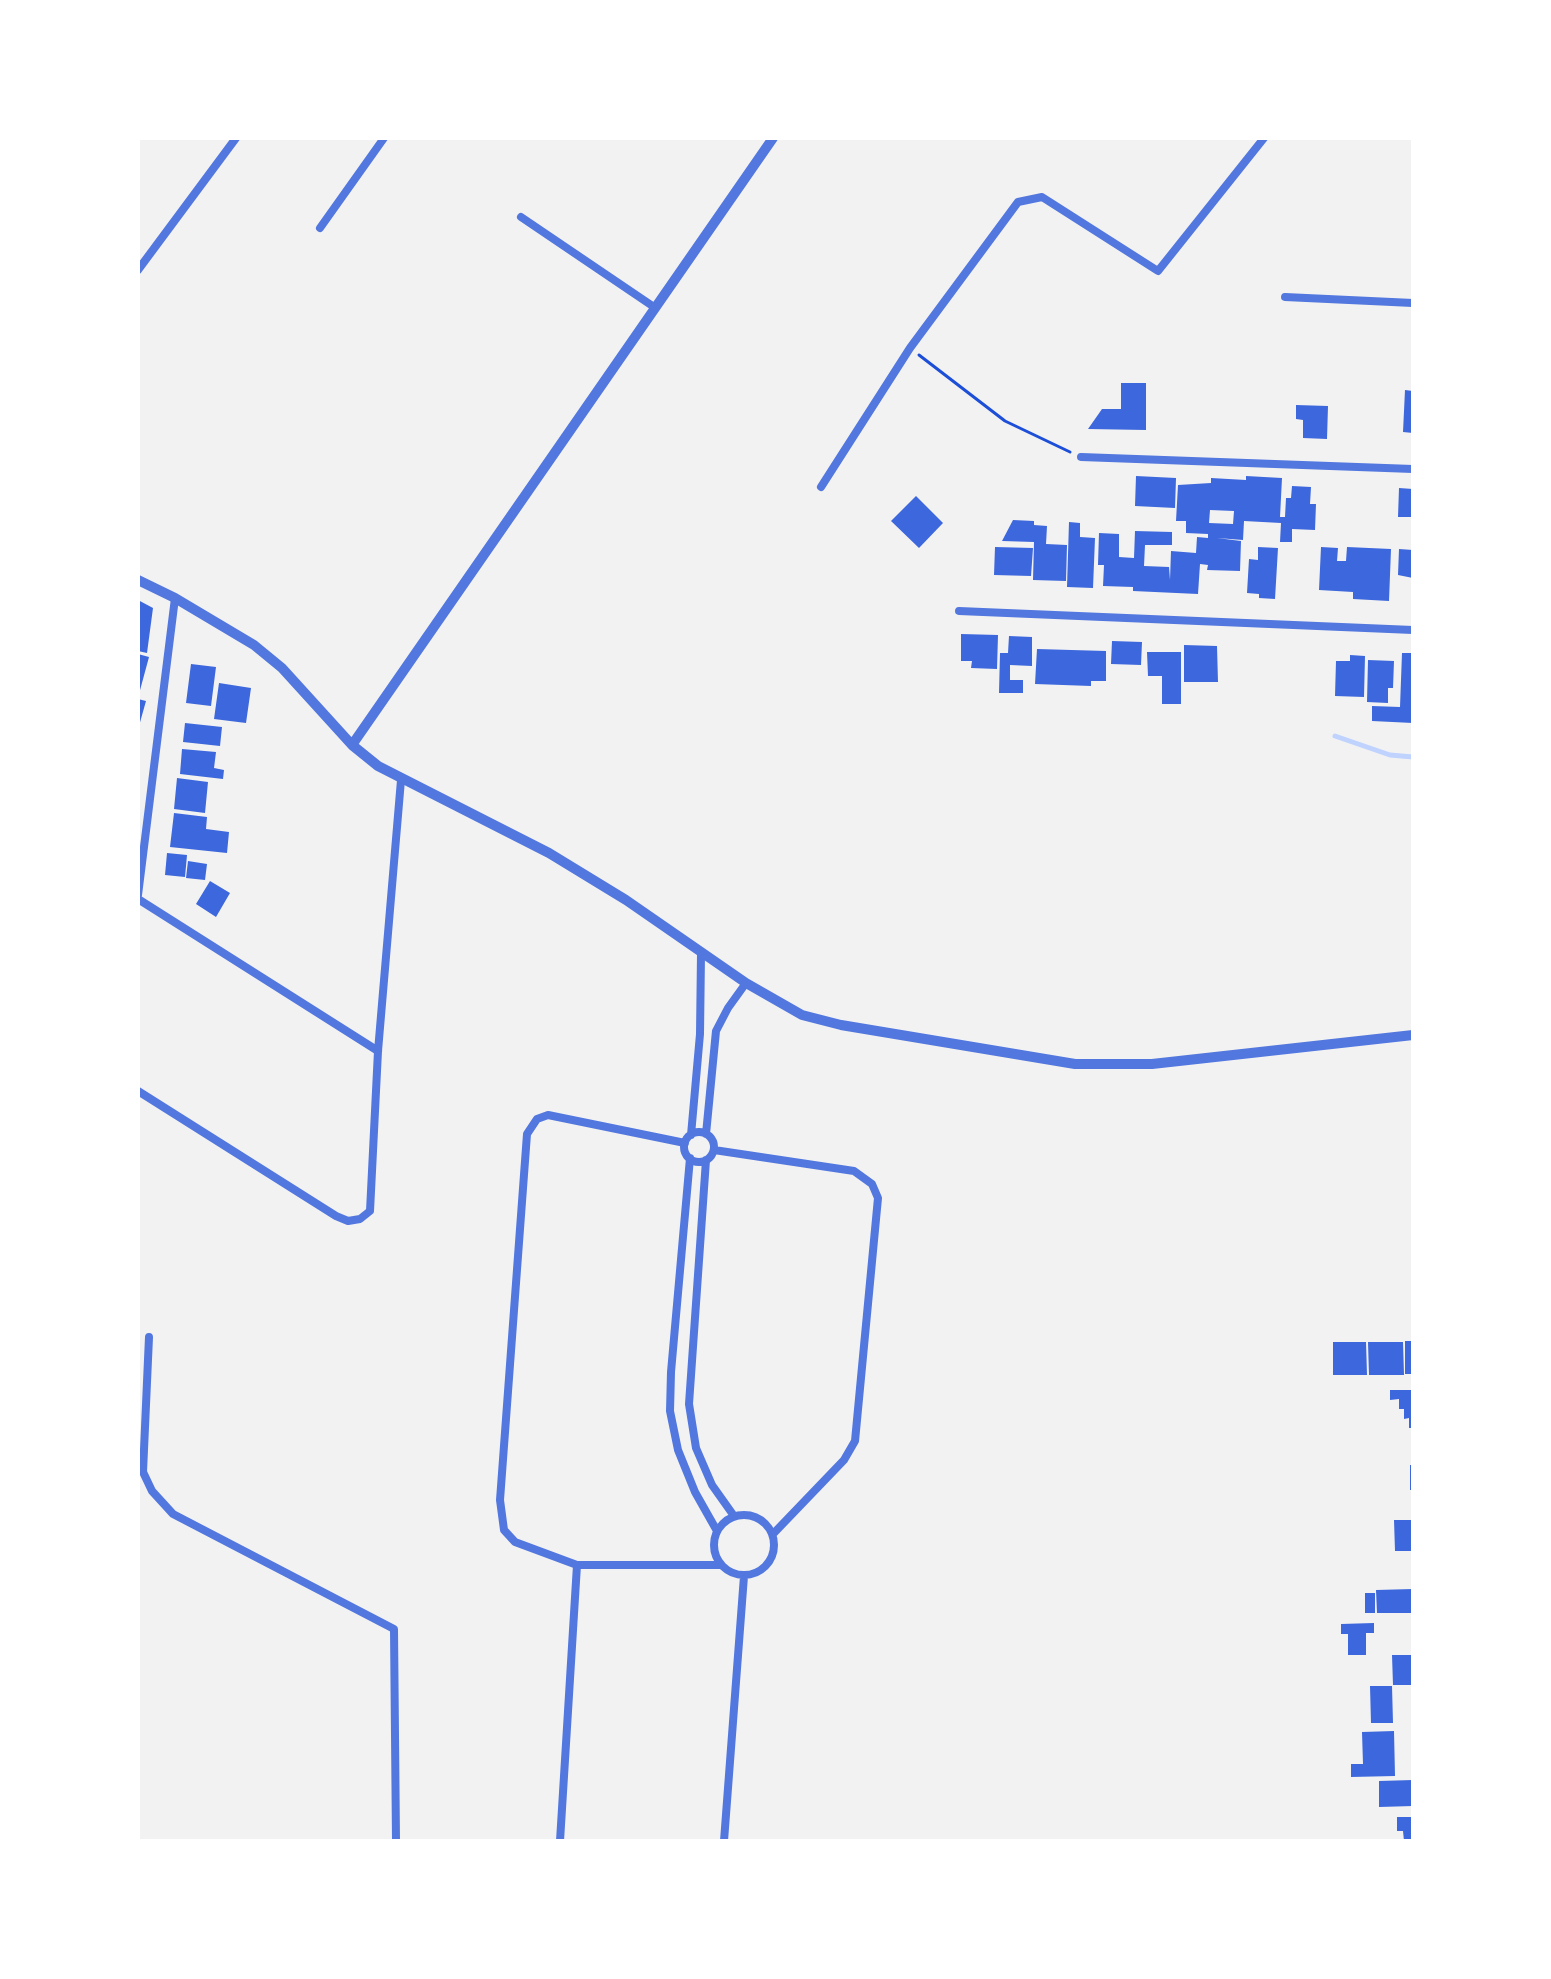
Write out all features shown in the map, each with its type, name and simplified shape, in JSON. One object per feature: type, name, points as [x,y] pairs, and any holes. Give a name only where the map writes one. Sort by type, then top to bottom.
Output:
[{"type":"street","points":[[138,270],[236,138]]},
{"type":"street","points":[[320,228],[384,138]]},
{"type":"street","points":[[352,745],[773,138]]},
{"type":"street","points":[[821,487],[910,348],[1018,202],[1042,197],[1158,271],[1264,138]]},
{"type":"street","points":[[521,217],[654,307]]},
{"type":"street","points":[[1285,297],[1413,303]]},
{"type":"street","points":[[1081,457],[1413,469]]},
{"type":"street","points":[[138,580],[254,645],[282,668],[352,745],[378,766],[549,853],[626,900],[746,983],[802,1015],[841,1025],[1075,1064],[1152,1064],[1413,1035]]},
{"type":"street","points":[[175,598],[138,897],[378,1051]]},
{"type":"street","points":[[959,611],[1413,630]]},
{"type":"street","points":[[138,1091],[336,1216],[348,1221],[360,1219],[370,1211],[378,1051],[401,780]]},
{"type":"street","points":[[685,1143],[691,1135],[700,1034],[701,954]]},
{"type":"street","points":[[706,1134],[716,1031],[746,983]]},
{"type":"street","points":[[685,1143],[548,1115],[537,1119],[527,1134],[500,1500],[504,1530],[515,1542],[577,1565],[721,1565]]},
{"type":"street","points":[[691,1135],[706,1134],[711,1138],[714,1150]]},
{"type":"street","points":[[685,1143],[690,1158],[670,1411],[678,1450],[695,1492],[717,1531]]},
{"type":"street","points":[[690,1158],[701,1162],[714,1150]]},
{"type":"street","points":[[714,1150],[854,1171],[872,1184],[878,1198],[855,1441],[844,1460],[773,1534]]},
{"type":"street","points":[[706,1160],[689,1404],[696,1448],[712,1485],[734,1516]]},
{"type":"street","points":[[149,1337],[143,1472],[152,1491],[173,1514],[394,1629],[396,1841]]},
{"type":"street","points":[[745,1514],[756,1517],[773,1534],[773,1557],[757,1574],[744,1576],[731,1573],[721,1565],[715,1553],[717,1531],[734,1516],[745,1514]]},
{"type":"street","points":[[560,1841],[577,1565]]},
{"type":"street","points":[[724,1841],[744,1576]]},
{"type":"path","points":[[910,348],[1005,421],[1081,457]]},
{"type":"building","points":[[1121,383],[1146,383],[1146,430],[1088,429],[1102,409],[1121,409]]},
{"type":"building","points":[[1405,390],[1413,391],[1413,433],[1403,432]]},
{"type":"building","points":[[1296,405],[1328,406],[1327,439],[1303,438],[1303,420],[1296,419]]},
{"type":"building","points":[[1136,476],[1176,478],[1175,508],[1135,506]]},
{"type":"building","points":[[1246,476],[1282,478],[1280,517],[1285,517],[1286,498],[1291,498],[1292,486],[1311,487],[1310,504],[1316,504],[1315,530],[1292,529],[1292,542],[1280,542],[1281,523],[1244,521],[1243,540],[1217,538],[1241,541],[1240,571],[1207,570],[1208,565],[1200,564],[1198,594],[1133,591],[1133,587],[1103,586],[1104,565],[1098,565],[1099,533],[1119,534],[1119,557],[1134,558],[1135,531],[1172,532],[1172,545],[1145,545],[1144,566],[1169,567],[1170,580],[1171,551],[1196,553],[1197,537],[1208,538],[1208,534],[1186,533],[1186,521],[1176,521],[1178,485],[1211,483],[1211,478],[1246,480]],"holes":[[[1210,510],[1234,511],[1233,524],[1209,523]]]},
{"type":"building","points":[[1399,488],[1413,489],[1413,517],[1398,517]]},
{"type":"building","points":[[916,496],[943,523],[919,548],[891,521]]},
{"type":"building","points":[[1013,520],[1034,521],[1034,525],[1047,526],[1046,544],[1067,545],[1066,581],[1033,580],[1034,542],[1002,541]]},
{"type":"building","points":[[1069,522],[1080,523],[1080,537],[1095,538],[1093,588],[1067,587]]},
{"type":"building","points":[[995,547],[1033,548],[1031,576],[994,575]]},
{"type":"building","points":[[1258,547],[1278,548],[1275,599],[1247,593],[1249,559],[1258,560]]},
{"type":"building","points":[[1321,547],[1338,548],[1337,561],[1346,561],[1347,547],[1391,549],[1389,601],[1353,599],[1353,592],[1319,590]]},
{"type":"building","points":[[1399,549],[1413,550],[1413,578],[1398,575]]},
{"type":"building","points":[[138,600],[153,608],[147,653],[138,651]]},
{"type":"building","points":[[961,634],[998,635],[997,669],[971,668],[972,661],[961,661]]},
{"type":"building","points":[[1009,636],[1032,637],[1032,666],[1010,665],[1010,680],[1023,680],[1023,693],[999,693],[1000,653],[1008,653]]},
{"type":"building","points":[[1112,641],[1142,642],[1141,665],[1111,664]]},
{"type":"building","points":[[1184,645],[1217,646],[1218,682],[1184,682]]},
{"type":"building","points":[[1037,649],[1106,651],[1106,681],[1091,681],[1091,686],[1035,684]]},
{"type":"building","points":[[1147,652],[1181,652],[1181,704],[1162,704],[1162,676],[1148,676]]},
{"type":"building","points":[[1402,653],[1413,653],[1413,723],[1372,721],[1372,706],[1400,707]]},
{"type":"building","points":[[138,654],[149,657],[139,694],[138,694]]},
{"type":"building","points":[[1350,655],[1365,656],[1364,697],[1335,696],[1336,661],[1350,661]]},
{"type":"building","points":[[1368,660],[1394,661],[1393,688],[1388,688],[1388,703],[1367,702]]},
{"type":"building","points":[[191,664],[216,667],[211,706],[186,703]]},
{"type":"building","points":[[219,683],[251,688],[246,723],[214,719]]},
{"type":"building","points":[[138,699],[146,701],[139,726],[138,726]]},
{"type":"building","points":[[185,723],[222,727],[220,746],[183,742]]},
{"type":"building","points":[[182,749],[216,752],[214,768],[224,770],[223,779],[180,774]]},
{"type":"building","points":[[177,778],[208,782],[205,813],[174,809]]},
{"type":"building","points":[[174,813],[207,817],[206,829],[229,832],[227,853],[170,847]]},
{"type":"building","points":[[167,853],[187,855],[185,877],[165,875]]},
{"type":"building","points":[[188,861],[207,864],[205,880],[186,878]]},
{"type":"building","points":[[210,881],[230,893],[216,917],[196,904]]},
{"type":"building","points":[[1405,1341],[1413,1341],[1413,1374],[1405,1374]]},
{"type":"building","points":[[1333,1342],[1366,1342],[1367,1375],[1333,1375]]},
{"type":"building","points":[[1368,1342],[1403,1342],[1404,1375],[1369,1375]]},
{"type":"building","points":[[1390,1390],[1413,1390],[1413,1428],[1409,1428],[1409,1418],[1404,1419],[1404,1409],[1399,1409],[1399,1399],[1390,1400]]},
{"type":"building","points":[[1410,1465],[1413,1465],[1413,1490],[1410,1490]]},
{"type":"building","points":[[1394,1520],[1413,1520],[1413,1551],[1395,1551]]},
{"type":"building","points":[[1413,1589],[1413,1613],[1377,1613],[1376,1590]]},
{"type":"building","points":[[1365,1593],[1375,1593],[1375,1613],[1365,1613]]},
{"type":"building","points":[[1374,1623],[1374,1633],[1366,1633],[1366,1655],[1348,1655],[1348,1634],[1341,1634],[1341,1624]]},
{"type":"building","points":[[1392,1655],[1413,1655],[1413,1685],[1393,1685]]},
{"type":"building","points":[[1370,1686],[1392,1686],[1393,1723],[1371,1723]]},
{"type":"building","points":[[1394,1731],[1395,1776],[1351,1777],[1351,1764],[1363,1764],[1362,1732]]},
{"type":"building","points":[[1413,1780],[1413,1806],[1379,1807],[1379,1781]]},
{"type":"building","points":[[1397,1817],[1413,1817],[1413,1841],[1404,1841],[1403,1831],[1397,1831]]},
{"type":"waterway","points":[[1335,736],[1390,755],[1413,757]]}]
